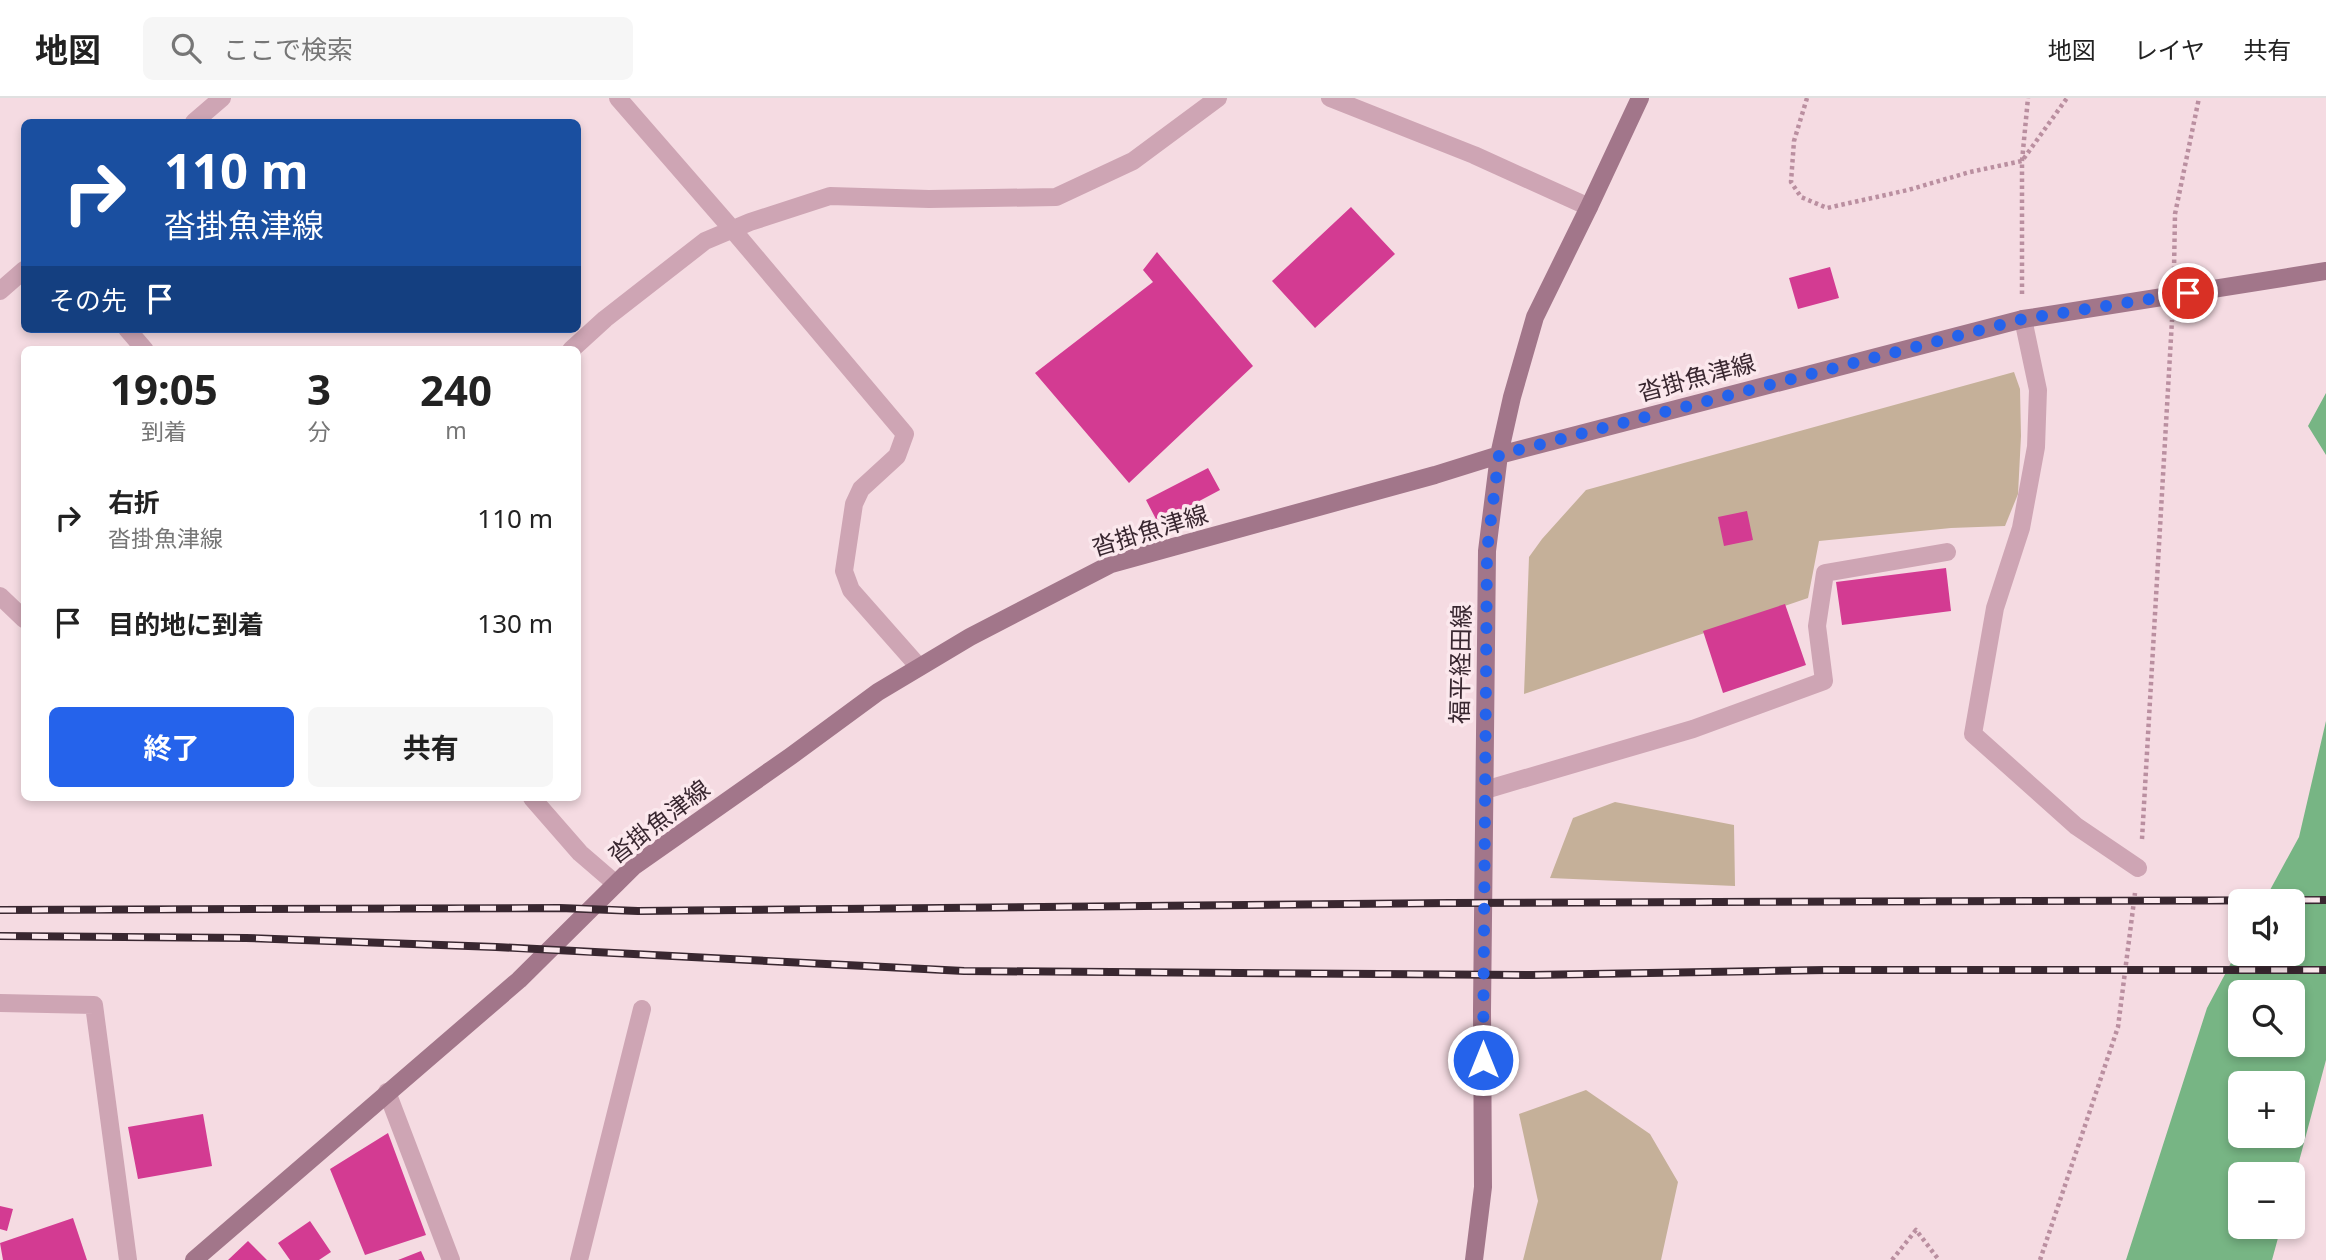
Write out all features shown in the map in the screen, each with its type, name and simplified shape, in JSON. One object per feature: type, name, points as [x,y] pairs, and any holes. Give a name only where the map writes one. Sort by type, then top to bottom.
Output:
[{"type":"main road","name":"福平経田線","points":[[1474,1260],[1483,1187],[1487,551],[1499,455],[1535,317],[1640,98]]},
{"type":"main road","name":"沓掛魚津線","points":[[194,1260],[519,980],[633,867],[878,692],[970,637],[1111,564],[1499,455],[2023,319],[2326,271]]},
{"type":"street","points":[[198,119],[222,98]]},
{"type":"street","points":[[618,98],[733,229],[905,434],[897,456],[861,489],[854,503],[844,571],[851,590],[919,667]]},
{"type":"street","points":[[575,346],[605,319],[705,242],[733,229],[830,196],[929,199],[1056,197],[1133,161],[1218,98]]},
{"type":"street","points":[[1330,98],[1474,155],[1589,207]]},
{"type":"street","points":[[0,291],[21,273]]},
{"type":"street","points":[[2023,319],[2038,390],[2036,447],[2021,528],[1995,608],[1973,734],[2077,826],[2138,868]]},
{"type":"street","points":[[1485,790],[1693,729],[1824,681],[1816,626],[1825,573],[1947,552]]},
{"type":"street","points":[[0,596],[21,616]]},
{"type":"street","points":[[534,801],[580,853],[616,884]]},
{"type":"street","points":[[0,1003],[94,1005],[128,1260]]},
{"type":"street","points":[[579,1260],[642,1009]]},
{"type":"street","points":[[387,1092],[451,1260]]},
{"type":"path","points":[[1807,98],[1794,141],[1791,182],[1801,197],[1827,208],[2022,160],[2067,98]]},
{"type":"path","points":[[2023,319],[2022,160],[2028,98]]},
{"type":"path","points":[[2173,282],[2175,214],[2197,99]]},
{"type":"path","points":[[2040,1260],[2118,1027],[2145,808],[2172,309]]},
{"type":"path","points":[[1892,1260],[1916,1230],[1939,1260]]},
{"type":"shaded area","points":[[2014,372],[2020,389],[2018,494],[2005,526],[1951,528],[1819,541],[1808,598],[1524,694],[1529,557],[1586,490]]},
{"type":"shaded area","points":[[2326,393],[2326,455],[2308,426]]},
{"type":"shaded area","points":[[2326,721],[2326,1060],[2305,1139],[2305,1071],[2228,1071],[2228,1148],[2303,1148],[2299,1162],[2228,1162],[2228,1239],[2278,1239],[2272,1260],[2126,1260],[2207,1008],[2229,966],[2305,966],[2305,889],[2271,889],[2299,837]]},
{"type":"shaded area","points":[[1615,802],[1734,825],[1735,886],[1550,878],[1573,818]]},
{"type":"shaded area","points":[[1586,1090],[1650,1134],[1678,1182],[1661,1260],[1523,1260],[1538,1201],[1519,1114]]},
{"type":"building","points":[[1351,207],[1395,254],[1315,328],[1272,281]]},
{"type":"building","points":[[1157,252],[1253,366],[1129,483],[1035,373],[1153,282],[1143,270]]},
{"type":"building","points":[[1830,267],[1839,298],[1798,309],[1789,278]]},
{"type":"building","points":[[1208,468],[1220,490],[1158,523],[1146,500]]},
{"type":"building","points":[[1747,511],[1753,540],[1724,546],[1718,517]]},
{"type":"building","points":[[1946,568],[1951,611],[1842,625],[1836,582]]},
{"type":"building","points":[[1785,604],[1806,665],[1723,693],[1703,631]]},
{"type":"building","points":[[203,1114],[212,1166],[138,1179],[128,1127]]},
{"type":"building","points":[[388,1133],[426,1235],[365,1255],[330,1169]]},
{"type":"building","points":[[0,1206],[13,1209],[7,1231],[0,1229]]},
{"type":"building","points":[[73,1218],[87,1260],[3,1260],[0,1243]]},
{"type":"building","points":[[310,1221],[331,1252],[319,1260],[290,1260],[278,1243]]},
{"type":"building","points":[[248,1241],[267,1260],[228,1260]]},
{"type":"building","points":[[421,1251],[425,1260],[398,1260]]},
{"type":"railway","points":[[0,910],[560,908],[638,911],[1449,903],[2326,900]]},
{"type":"railway","points":[[0,936],[246,938],[496,947],[964,971],[1532,975],[1826,970],[2326,970]]},
{"type":"route","points":[[1483,1060],[1487,551],[1499,455],[2023,319],[2188,293]]}]
